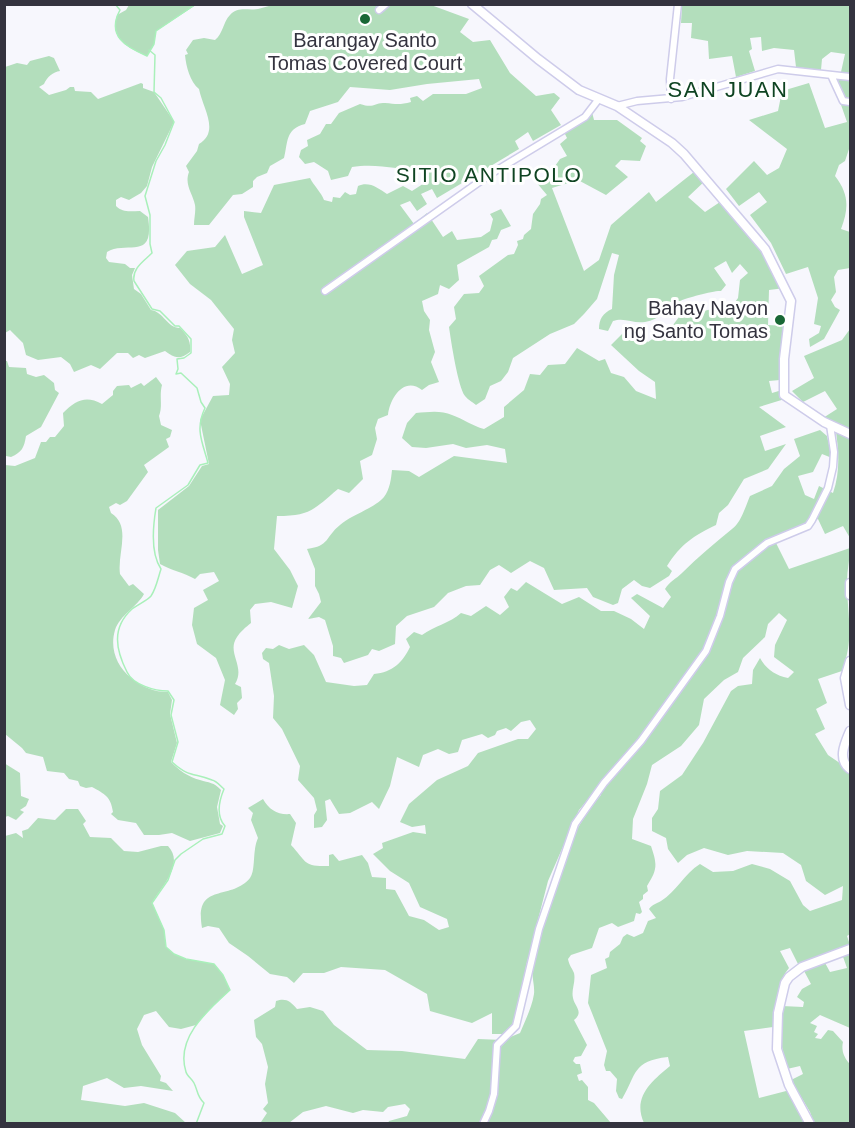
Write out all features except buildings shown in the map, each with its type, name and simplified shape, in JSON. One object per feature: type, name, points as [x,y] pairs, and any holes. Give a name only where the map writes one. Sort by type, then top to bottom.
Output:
[{"type":"street","points":[[379,10],[386,4]]},
{"type":"street","points":[[472,4],[579,90],[598,100],[617,106],[684,154],[765,249],[791,301],[784,359],[784,395],[830,425],[850,434]]},
{"type":"street","points":[[671,99],[670,79],[678,4]]},
{"type":"street","points":[[617,106],[637,101],[671,99],[778,69],[850,77]]},
{"type":"street","points":[[831,75],[840,98],[850,102]]},
{"type":"street","points":[[325,291],[489,175],[585,117],[598,100]]},
{"type":"street","points":[[483,1124],[494,1094],[497,1045],[516,1026],[539,929],[575,824],[604,783],[641,741],[706,651],[735,569],[767,543],[807,526],[813,520],[828,488],[833,467],[834,452],[830,425]]},
{"type":"street","points":[[850,584],[850,595]]},
{"type":"street","points":[[850,661],[845,678],[850,705]]},
{"type":"street","points":[[850,731],[843,756],[850,769]]},
{"type":"street","points":[[810,1124],[789,1085],[777,1049],[778,1013],[785,983],[789,977],[802,967],[850,949]]},
{"type":"green space","points":[[129,4],[196,5],[156,31],[154,44],[147,56],[127,46],[118,36],[115,23],[117,15],[126,10]]},
{"type":"green space","points":[[272,5],[431,5],[469,19],[460,32],[473,42],[490,40],[510,73],[536,96],[554,93],[560,98],[551,110],[561,125],[533,141],[528,132],[515,141],[519,149],[437,198],[432,189],[421,194],[427,204],[417,211],[410,201],[400,205],[414,224],[427,213],[443,237],[452,231],[457,240],[481,237],[490,231],[493,219],[490,214],[501,209],[511,226],[501,230],[497,239],[492,240],[489,247],[457,265],[459,280],[449,289],[440,285],[438,294],[422,301],[424,311],[430,320],[429,330],[435,352],[431,362],[439,382],[422,390],[415,386],[404,387],[395,396],[388,415],[378,419],[375,428],[377,439],[372,455],[360,461],[363,479],[349,493],[338,489],[305,513],[277,516],[274,549],[290,570],[298,586],[292,608],[271,602],[255,604],[250,610],[251,623],[240,633],[234,643],[238,671],[235,684],[241,687],[242,698],[237,703],[238,709],[234,715],[220,705],[225,680],[216,658],[197,644],[192,625],[194,608],[208,600],[203,590],[219,581],[214,572],[200,574],[195,579],[160,564],[158,550],[158,510],[189,486],[202,466],[209,464],[200,420],[213,396],[229,395],[230,384],[222,367],[235,353],[232,340],[234,329],[211,300],[190,284],[175,265],[187,251],[215,247],[225,235],[242,274],[263,265],[244,217],[244,211],[261,213],[274,185],[310,178],[324,200],[332,202],[333,197],[340,198],[345,192],[350,195],[356,194],[358,186],[366,184],[387,194],[403,186],[412,191],[429,180],[423,172],[361,166],[352,167],[348,176],[331,180],[328,171],[314,162],[305,164],[299,157],[301,150],[308,146],[307,140],[320,134],[326,124],[331,124],[339,113],[360,104],[369,106],[381,103],[404,104],[411,102],[410,98],[417,96],[423,101],[433,94],[466,94],[482,88],[479,79],[390,90],[350,87],[338,102],[310,111],[305,124],[291,133],[284,158],[270,166],[267,173],[257,177],[253,181],[253,187],[242,194],[233,195],[209,225],[194,225],[195,205],[188,185],[189,172],[186,166],[197,151],[199,144],[205,139],[209,126],[199,89],[187,69],[186,50],[193,40],[204,38],[215,40],[233,12]]},
{"type":"green space","points":[[682,5],[850,5],[850,146],[845,161],[839,165],[835,176],[843,189],[846,201],[841,229],[850,232],[850,268],[838,270],[834,277],[836,292],[831,300],[840,310],[824,339],[810,347],[809,339],[819,333],[821,326],[814,324],[818,298],[808,267],[786,274],[771,243],[750,215],[767,202],[759,192],[739,206],[726,189],[754,161],[767,175],[779,168],[787,149],[749,120],[778,111],[782,91],[809,83],[825,128],[847,122],[832,79],[841,72],[845,54],[831,52],[822,59],[821,70],[796,67],[794,50],[774,48],[762,51],[761,37],[750,38],[752,49],[749,51],[755,71],[736,77],[732,56],[709,59],[708,41],[691,38],[692,23],[681,23]]},
{"type":"green space","points":[[49,56],[54,58],[60,71],[50,75],[39,87],[49,95],[74,87],[75,91],[91,92],[98,99],[141,83],[143,88],[154,92],[173,120],[152,167],[147,186],[141,193],[129,200],[121,197],[116,200],[116,206],[121,210],[140,211],[148,217],[147,240],[138,247],[107,252],[106,258],[109,262],[135,268],[132,275],[134,289],[141,294],[151,310],[180,328],[187,336],[190,352],[183,356],[174,357],[165,351],[145,358],[139,355],[133,358],[128,353],[117,353],[100,369],[91,365],[74,372],[70,364],[61,357],[38,360],[26,355],[23,343],[10,330],[5,333],[5,67],[17,63],[27,65],[30,61]]},
{"type":"green space","points":[[591,108],[594,120],[617,120],[642,138],[640,141],[646,146],[640,161],[621,160],[615,166],[628,177],[606,195],[578,180],[552,188],[584,271],[599,260],[611,225],[649,192],[656,202],[699,168],[707,179],[688,197],[705,212],[726,198],[749,225],[785,288],[769,290],[768,325],[786,326],[780,380],[769,381],[772,393],[782,390],[788,398],[759,407],[786,427],[760,436],[765,451],[786,444],[768,469],[744,479],[728,505],[719,513],[716,525],[683,546],[667,566],[672,571],[669,576],[650,588],[634,580],[622,589],[618,603],[613,605],[593,597],[587,588],[554,590],[544,568],[530,561],[511,573],[499,565],[490,570],[480,585],[466,586],[448,593],[434,607],[407,616],[396,626],[395,644],[379,651],[372,649],[368,655],[344,663],[341,658],[333,656],[333,646],[325,620],[319,617],[308,619],[321,602],[315,586],[315,569],[307,549],[320,546],[345,521],[380,501],[388,491],[392,470],[409,471],[419,477],[454,456],[507,463],[505,449],[487,445],[466,448],[453,444],[426,448],[412,447],[402,438],[407,423],[416,413],[448,413],[484,429],[504,417],[504,407],[524,390],[530,374],[540,375],[548,365],[565,364],[577,348],[599,361],[605,359],[611,373],[624,377],[636,391],[656,399],[655,382],[639,371],[611,345],[624,332],[633,339],[635,334],[648,342],[673,325],[679,317],[712,309],[730,309],[738,298],[740,280],[748,273],[740,264],[732,273],[726,261],[714,268],[726,285],[721,291],[701,294],[680,301],[650,321],[617,320],[613,321],[608,331],[599,329],[602,317],[612,309],[614,275],[619,255],[612,253],[597,299],[574,324],[550,334],[513,358],[508,372],[501,381],[490,386],[485,399],[476,405],[465,396],[457,374],[449,327],[456,319],[454,307],[464,294],[479,293],[484,286],[479,276],[508,255],[514,254],[518,245],[517,241],[523,239],[531,229],[533,214],[541,199],[547,195],[536,182],[543,183],[560,159],[567,156],[560,144],[567,138],[562,128]]},
{"type":"green space","points":[[850,329],[850,429],[823,418],[837,409],[825,391],[803,402],[792,391],[814,378],[804,356],[842,340]]},
{"type":"green space","points":[[5,361],[9,367],[26,368],[27,374],[36,377],[44,375],[54,383],[55,390],[59,393],[41,427],[26,436],[20,451],[5,458]]},
{"type":"green space","points":[[156,377],[162,385],[159,416],[161,425],[172,430],[170,437],[166,439],[169,447],[144,465],[148,472],[127,501],[109,507],[121,525],[120,574],[129,586],[133,584],[144,594],[117,625],[113,642],[119,665],[127,674],[146,687],[168,692],[172,700],[170,714],[177,743],[171,762],[188,775],[214,784],[221,790],[217,807],[220,824],[223,826],[220,833],[190,841],[172,833],[144,835],[136,823],[118,820],[111,814],[113,812],[111,803],[104,794],[92,787],[80,786],[78,781],[69,779],[64,773],[47,771],[43,757],[26,753],[5,734],[5,465],[15,466],[35,458],[41,442],[55,437],[64,426],[63,413],[77,402],[86,399],[102,404],[113,395],[117,386],[129,385],[131,388],[141,383],[144,386]]},
{"type":"green space","points":[[820,430],[827,436],[832,458],[822,454],[813,472],[798,476],[805,495],[814,499],[819,486],[833,493],[838,463],[836,432],[850,439],[850,538],[843,526],[825,534],[818,519],[773,537],[789,569],[850,548],[847,581],[849,636],[846,659],[842,671],[818,679],[827,703],[816,709],[825,729],[815,734],[828,755],[850,770],[850,934],[847,936],[850,945],[798,964],[790,948],[780,951],[789,968],[779,988],[773,1027],[744,1031],[759,1098],[790,1090],[807,1123],[644,1123],[640,1105],[642,1097],[651,1084],[670,1066],[668,1057],[642,1065],[622,1099],[619,1098],[616,1091],[617,1079],[610,1071],[606,1071],[604,1065],[607,1051],[588,1003],[591,975],[607,968],[605,959],[620,944],[623,937],[627,934],[634,937],[643,933],[648,921],[656,918],[649,909],[671,893],[700,864],[713,872],[733,871],[752,864],[770,869],[790,881],[803,905],[810,911],[842,900],[843,886],[825,895],[806,881],[801,865],[783,853],[747,851],[728,855],[704,848],[687,855],[678,863],[668,849],[666,838],[652,831],[652,818],[658,809],[660,791],[682,775],[703,743],[731,691],[738,686],[752,684],[753,670],[760,658],[769,669],[779,675],[788,678],[794,672],[774,657],[775,645],[787,620],[779,613],[768,624],[765,637],[743,658],[738,672],[724,680],[704,699],[699,725],[681,746],[652,765],[633,819],[632,839],[651,846],[655,862],[655,871],[647,886],[648,891],[639,902],[642,912],[636,913],[634,921],[618,927],[612,923],[599,928],[592,948],[571,955],[568,959],[574,973],[573,995],[579,1012],[574,1020],[587,1045],[581,1056],[575,1057],[573,1061],[580,1064],[582,1073],[577,1075],[579,1081],[582,1080],[588,1087],[588,1100],[594,1103],[611,1123],[388,1123],[407,1116],[410,1109],[405,1104],[388,1107],[383,1112],[363,1110],[353,1113],[326,1106],[303,1112],[289,1123],[261,1122],[267,1113],[263,1109],[268,1103],[265,1084],[268,1067],[262,1044],[256,1037],[254,1020],[275,1007],[276,1001],[288,1001],[297,1009],[310,1007],[323,1011],[334,1025],[367,1050],[402,1051],[465,1059],[478,1039],[503,1040],[520,1033],[533,999],[533,970],[537,944],[555,876],[574,834],[601,795],[596,790],[579,810],[548,881],[526,966],[518,1018],[507,1034],[492,1034],[492,1013],[472,1023],[430,1011],[427,994],[385,970],[341,967],[324,973],[303,973],[294,983],[287,977],[270,974],[229,943],[219,928],[208,926],[202,928],[201,913],[203,904],[208,898],[242,885],[252,875],[258,838],[251,820],[253,813],[248,808],[263,799],[274,811],[290,814],[296,823],[291,845],[306,862],[314,866],[329,866],[329,855],[333,854],[339,861],[362,855],[368,863],[372,877],[386,878],[386,889],[395,890],[409,916],[424,920],[439,930],[449,927],[447,919],[420,907],[409,883],[390,871],[373,854],[383,848],[382,843],[413,832],[426,834],[425,825],[412,827],[400,822],[409,804],[437,780],[468,766],[478,753],[518,739],[528,739],[536,729],[530,720],[521,722],[511,731],[506,728],[497,731],[495,735],[488,738],[482,734],[462,740],[458,752],[449,754],[438,749],[423,755],[419,767],[397,757],[390,786],[379,809],[372,802],[350,813],[339,814],[330,799],[325,801],[327,820],[322,827],[314,828],[314,815],[317,810],[314,798],[298,780],[300,766],[282,729],[273,718],[274,696],[269,663],[263,659],[262,653],[266,648],[273,649],[279,645],[289,649],[304,645],[314,655],[326,682],[354,686],[367,685],[374,674],[392,669],[404,658],[410,647],[406,639],[414,632],[422,635],[461,613],[471,616],[486,606],[500,615],[509,607],[504,597],[511,588],[517,591],[526,582],[562,604],[579,597],[601,611],[614,611],[631,619],[644,629],[650,616],[631,598],[637,594],[663,608],[671,597],[665,589],[669,584],[735,526],[750,496],[772,486],[784,469],[800,456],[794,439]]},
{"type":"green space","points":[[4,763],[20,773],[21,796],[29,799],[26,806],[20,810],[24,812],[16,820],[5,817]]},
{"type":"green space","points":[[66,809],[78,809],[86,821],[83,824],[90,837],[111,838],[124,851],[138,852],[168,846],[173,853],[173,868],[152,903],[164,930],[166,947],[174,954],[186,959],[214,964],[223,975],[230,990],[196,1025],[181,1029],[169,1027],[156,1011],[144,1015],[137,1029],[142,1045],[161,1076],[160,1081],[166,1083],[173,1091],[141,1086],[124,1088],[107,1078],[83,1086],[81,1100],[125,1106],[144,1103],[175,1113],[186,1123],[5,1123],[5,836],[16,833],[23,838],[22,831],[28,829],[38,818],[55,820]]},
{"type":"green space","points":[[850,952],[850,1028],[820,1015],[810,1023],[817,1026],[814,1032],[818,1034],[815,1038],[821,1039],[828,1030],[833,1031],[843,1042],[842,1048],[850,1064],[850,1123],[814,1123],[791,1080],[803,1074],[800,1066],[787,1069],[780,1038],[782,1006],[803,1007],[804,1002],[797,997],[802,989],[811,984],[803,969],[824,961],[830,972],[847,968],[842,954]]},
{"type":"waterway","points":[[115,4],[120,10],[115,27],[120,39],[132,49],[147,56],[154,44],[156,31],[196,4]]},
{"type":"waterway","points":[[149,50],[155,55],[154,92],[161,98],[174,122],[156,161],[145,196],[150,215],[152,253],[135,272],[134,281],[152,309],[160,311],[191,339],[191,353],[184,358],[177,359],[176,374],[181,373],[197,388],[205,408],[200,429],[208,463],[200,465],[188,485],[156,508],[153,531],[154,547],[161,569],[153,593],[125,616],[118,631],[118,647],[130,677],[145,686],[168,691],[174,700],[171,715],[178,742],[172,762],[187,772],[217,782],[224,789],[219,808],[220,818],[225,826],[222,834],[203,839],[181,854],[175,860],[168,880],[152,903],[164,930],[166,947],[174,954],[186,959],[214,964],[223,975],[230,990],[212,1006],[196,1026],[185,1048],[184,1060],[187,1075],[194,1083],[204,1103],[196,1124]]},
{"type":"place","name":"Barangay Santo Tomas Covered Court","points":[[365,19]]},
{"type":"place","name":"Bahay Nayon ng Santo Tomas","points":[[780,320]]},
{"type":"district","name":"SAN JUAN","points":[[728,89]]},
{"type":"district","name":"SITIO ANTIPOLO","points":[[489,174]]}]
